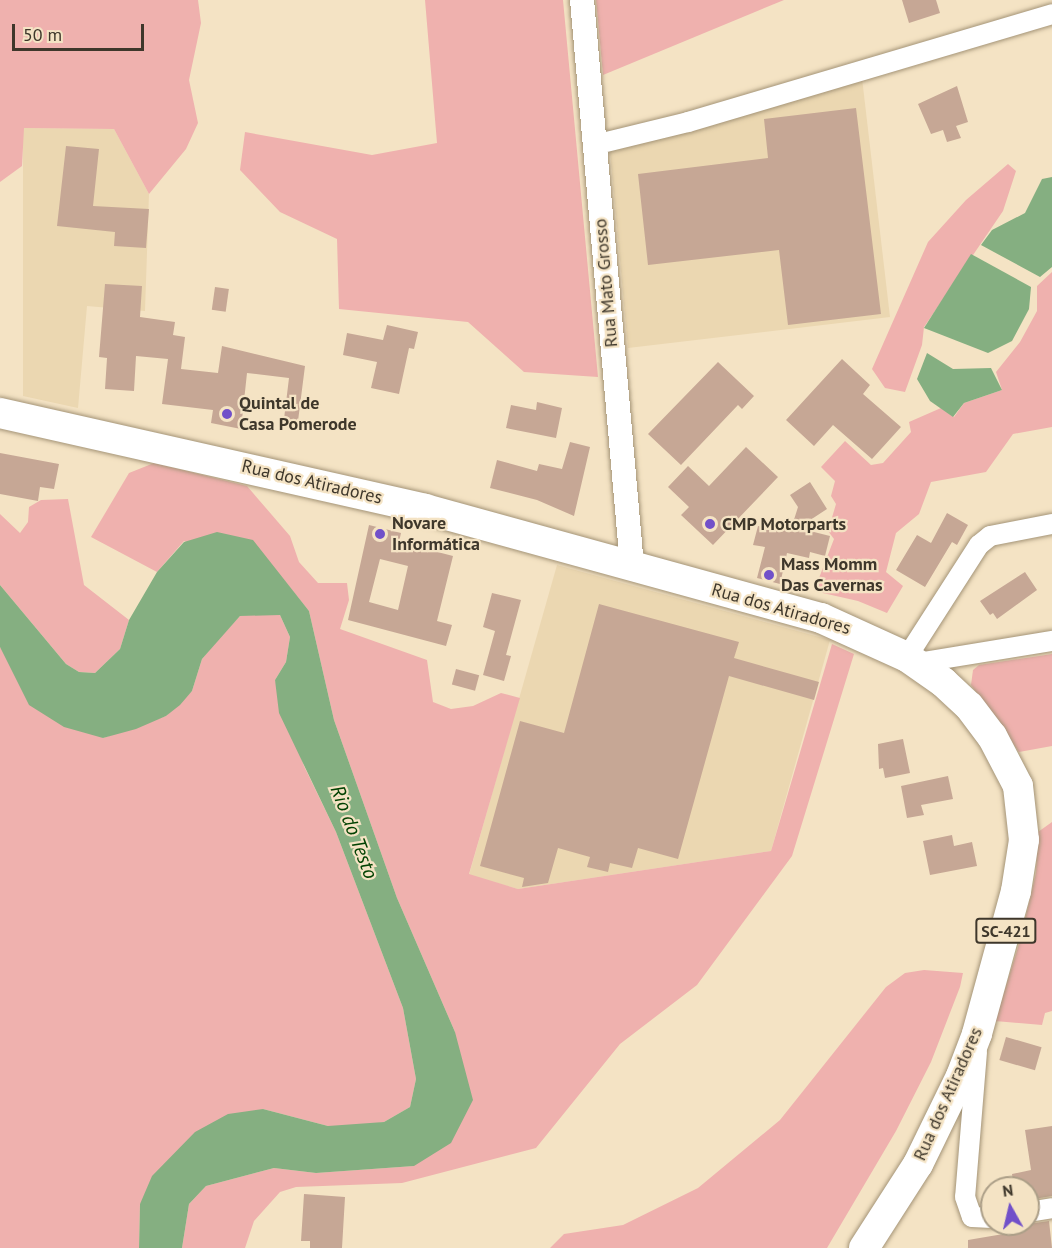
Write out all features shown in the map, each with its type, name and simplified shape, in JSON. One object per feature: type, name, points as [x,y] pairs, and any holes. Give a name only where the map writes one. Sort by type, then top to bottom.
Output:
[{"type":"main road","name":"Rua dos Atiradores","points":[[0,412],[388,500],[827,620],[912,660],[969,706],[992,736],[1018,786],[1024,818],[1016,891],[977,1034],[918,1164],[864,1248]]},
{"type":"street","name":"Rua Mato Grosso","points":[[582,0],[632,566]]},
{"type":"street","points":[[594,145],[688,122],[1052,14]]},
{"type":"street","points":[[912,660],[985,540],[1005,532],[1052,524]]},
{"type":"street","points":[[912,660],[1052,641]]},
{"type":"street","points":[[977,1034],[964,1197],[972,1216],[980,1217]]},
{"type":"shaded area","points":[[0,0],[198,0],[201,23],[189,80],[198,123],[186,149],[149,194],[114,129],[24,128],[22,166],[0,182]]},
{"type":"shaded area","points":[[425,0],[563,0],[598,377],[524,372],[468,322],[339,309],[337,239],[280,212],[240,170],[245,132],[372,155],[437,143]]},
{"type":"shaded area","points":[[596,0],[784,0],[603,75]]},
{"type":"shaded area","points":[[862,78],[890,317],[628,348],[610,151]]},
{"type":"shaded area","points":[[23,128],[114,129],[149,194],[145,311],[87,306],[78,408],[23,396]]},
{"type":"shaded area","points":[[1008,164],[1016,171],[1003,211],[924,327],[922,345],[905,392],[885,388],[872,369],[928,242],[966,200]]},
{"type":"shaded area","points":[[1052,272],[1052,427],[1013,434],[986,472],[931,482],[919,514],[896,533],[886,572],[903,586],[887,613],[858,601],[814,591],[834,539],[828,531],[836,504],[831,496],[835,481],[821,467],[845,441],[871,465],[883,463],[911,432],[909,422],[941,408],[954,417],[964,403],[1002,390],[996,372],[1020,342],[1037,311],[1037,286]]},
{"type":"shaded area","points":[[154,463],[247,486],[290,536],[299,562],[318,583],[347,583],[349,600],[340,629],[427,660],[433,702],[451,709],[473,706],[501,693],[520,698],[469,874],[518,889],[771,851],[832,644],[854,654],[792,856],[697,985],[620,1044],[536,1148],[402,1183],[296,1187],[280,1192],[254,1221],[245,1248],[182,1248],[189,1204],[206,1186],[274,1168],[316,1173],[414,1166],[455,1032],[397,898],[334,720],[309,611],[284,580],[184,541],[157,572],[91,537],[129,473]]},
{"type":"shaded area","points":[[68,499],[84,585],[129,620],[120,649],[95,673],[79,672],[66,664],[0,585],[0,514],[20,533],[28,522],[29,507],[41,500]]},
{"type":"shaded area","points":[[557,565],[830,640],[771,851],[518,889],[469,875]]},
{"type":"shaded area","points":[[258,613],[280,615],[290,637],[286,662],[275,680],[304,766],[336,832],[403,1008],[416,1079],[410,1107],[384,1122],[358,1127],[328,1126],[263,1109],[140,1204],[139,1248],[0,1248],[0,647],[103,738],[166,716],[192,691],[202,659],[216,642],[240,616]]},
{"type":"shaded area","points":[[1052,654],[1052,746],[1019,752],[971,685],[973,670],[979,665]]},
{"type":"shaded area","points":[[1052,822],[1052,1011],[1045,1013],[1042,1025],[995,1021],[1020,941],[1036,873],[1038,832]]},
{"type":"shaded area","points":[[924,970],[963,973],[960,987],[931,1062],[896,1131],[827,1248],[550,1248],[564,1234],[623,1225],[698,1188],[780,1120],[886,987],[905,973]]},
{"type":"water","points":[[1052,177],[1052,267],[1040,277],[981,245],[992,230],[1025,213],[1042,179]]},
{"type":"water","points":[[971,254],[1031,287],[1029,309],[1012,341],[988,353],[924,328]]},
{"type":"water","points":[[927,353],[953,369],[991,368],[1002,390],[964,403],[953,417],[930,401],[917,379]]},
{"type":"water","name":"Rio do Testo","points":[[217,532],[253,540],[309,611],[334,720],[397,898],[455,1032],[473,1100],[451,1143],[414,1166],[316,1173],[274,1168],[206,1186],[189,1204],[182,1248],[139,1248],[140,1204],[152,1176],[195,1132],[228,1114],[263,1109],[328,1126],[384,1122],[410,1107],[416,1079],[403,1008],[336,832],[279,713],[275,680],[286,662],[290,637],[280,615],[240,616],[202,659],[192,691],[180,705],[166,716],[136,729],[103,738],[64,727],[29,705],[0,647],[0,585],[66,664],[79,672],[95,673],[120,649],[129,620],[157,572],[184,542]]},
{"type":"building","points":[[902,0],[936,0],[940,13],[909,23]]},
{"type":"building","points":[[957,86],[968,122],[956,126],[961,138],[947,142],[943,130],[931,134],[918,104]]},
{"type":"building","points":[[856,108],[881,314],[788,325],[779,250],[648,265],[638,174],[768,158],[764,119]]},
{"type":"building","points":[[66,146],[99,149],[93,206],[149,209],[146,248],[114,246],[115,232],[57,226]]},
{"type":"building","points":[[105,284],[142,286],[140,317],[175,322],[173,335],[185,337],[181,369],[218,373],[222,346],[305,366],[298,421],[284,419],[289,378],[247,373],[241,429],[211,423],[213,410],[162,404],[168,359],[136,356],[134,391],[105,389],[107,358],[99,357]]},
{"type":"building","points":[[215,287],[229,289],[226,312],[212,310]]},
{"type":"building","points":[[387,325],[418,332],[414,349],[409,348],[399,394],[371,388],[377,362],[343,355],[347,333],[383,340]]},
{"type":"building","points":[[842,359],[870,385],[863,394],[901,427],[872,459],[833,425],[814,446],[786,420]]},
{"type":"building","points":[[718,362],[754,396],[742,409],[738,405],[681,465],[648,434]]},
{"type":"building","points":[[537,402],[562,408],[556,438],[506,428],[511,405],[536,410]]},
{"type":"building","points":[[570,442],[590,447],[574,516],[537,500],[490,488],[497,460],[537,471],[539,464],[562,469]]},
{"type":"building","points":[[746,447],[778,477],[713,545],[681,515],[689,507],[668,487],[688,466],[709,486]]},
{"type":"building","points":[[0,453],[59,464],[54,489],[40,487],[38,501],[0,494]]},
{"type":"building","points":[[810,482],[827,509],[798,528],[830,536],[825,556],[810,552],[809,558],[787,553],[780,584],[757,578],[765,547],[753,545],[758,526],[772,529],[773,522],[792,526],[798,507],[790,495]]},
{"type":"building","points":[[947,513],[968,525],[957,545],[952,542],[925,587],[896,570],[917,535],[931,543]]},
{"type":"building","points":[[369,525],[401,533],[399,542],[453,556],[437,621],[452,625],[446,646],[348,620]],"holes":[[[380,559],[408,566],[398,610],[369,602]]]},
{"type":"building","points":[[1025,572],[1037,590],[997,619],[993,613],[990,615],[980,601]]},
{"type":"building","points":[[492,593],[521,600],[506,655],[511,656],[504,681],[483,675],[495,631],[483,627]]},
{"type":"building","points":[[599,604],[739,642],[734,658],[819,682],[814,700],[729,676],[678,859],[638,848],[632,868],[610,863],[608,872],[587,867],[590,857],[558,848],[548,883],[522,887],[524,878],[480,866],[520,721],[564,733]]},
{"type":"building","points":[[456,669],[479,675],[475,691],[452,684]]},
{"type":"building","points":[[903,739],[910,773],[885,778],[883,768],[879,769],[878,744]]},
{"type":"building","points":[[948,776],[953,799],[921,805],[924,815],[907,818],[901,786]]},
{"type":"building","points":[[952,835],[954,846],[972,842],[977,866],[930,875],[923,841]]},
{"type":"building","points":[[1006,1037],[1042,1047],[1035,1070],[999,1060]]},
{"type":"building","points":[[1052,1126],[1052,1196],[1040,1198],[1040,1176],[1012,1176],[1012,1174],[1031,1170],[1025,1130]]},
{"type":"building","points":[[304,1194],[345,1197],[342,1248],[310,1248],[310,1241],[301,1241]]},
{"type":"building","points":[[1049,1221],[1052,1248],[968,1248],[968,1240],[992,1236],[1040,1236],[1040,1222]]},
{"type":"place","name":"Quintal de Casa Pomerode","points":[[227,414]]},
{"type":"place","name":"CMP Motorparts","points":[[710,524]]},
{"type":"place","name":"Novare Informática","points":[[380,534]]},
{"type":"place","name":"Mass Momm Das Cavernas","points":[[769,575]]}]
